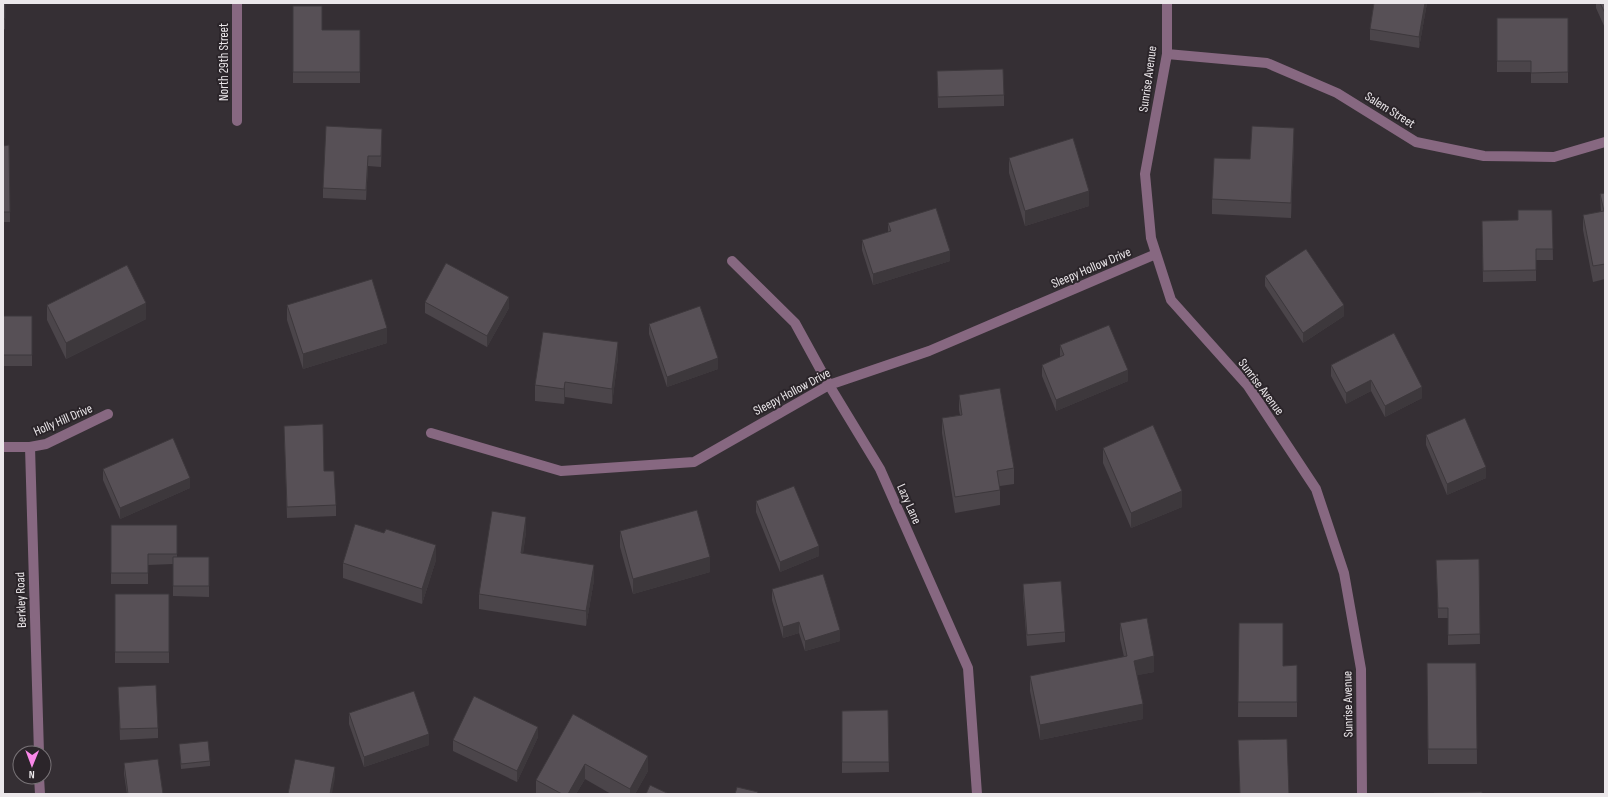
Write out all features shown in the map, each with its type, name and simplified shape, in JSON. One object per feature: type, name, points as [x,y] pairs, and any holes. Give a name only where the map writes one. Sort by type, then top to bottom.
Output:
[{"type":"street","name":"North 29th Street","points":[[237,3],[237,122]]},
{"type":"street","name":"Sunrise Avenue","points":[[1167,3],[1167,54],[1145,174],[1151,238],[1171,300],[1248,386],[1316,489],[1344,573],[1361,669],[1362,794]]},
{"type":"street","name":"Salem Street","points":[[1167,54],[1267,63],[1337,93],[1416,142],[1484,156],[1554,157],[1605,142]]},
{"type":"street","name":"Sleepy Hollow Drive","points":[[431,433],[560,471],[694,462],[829,385],[929,351],[1156,254]]},
{"type":"street","name":"Lazy Lane","points":[[732,261],[795,323],[829,385],[880,469],[968,668],[977,794]]},
{"type":"street","name":"Holly Hill Drive","points":[[3,447],[30,447],[46,444],[108,414]]},
{"type":"street","name":"Berkley Road","points":[[30,447],[39,745]]},
{"type":"building","points":[[3,3],[5,3],[5,19],[3,19]]},
{"type":"building","points":[[1374,3],[1425,3],[1419,37],[1370,29]]},
{"type":"building","points":[[1600,3],[1605,3],[1605,13]]},
{"type":"building","points":[[293,6],[322,6],[322,30],[360,30],[360,72],[293,72]]},
{"type":"building","points":[[1497,18],[1568,18],[1568,72],[1531,73],[1531,61],[1497,61]]},
{"type":"building","points":[[1003,69],[1004,95],[938,97],[937,71]]},
{"type":"building","points":[[326,126],[382,129],[381,156],[368,156],[366,190],[323,188]]},
{"type":"building","points":[[1252,126],[1294,128],[1291,203],[1212,199],[1214,158],[1250,159]]},
{"type":"building","points":[[1073,138],[1089,191],[1025,211],[1009,158]]},
{"type":"building","points":[[9,145],[10,212],[3,212],[3,146]]},
{"type":"building","points":[[1605,193],[1605,264],[1593,266],[1583,215],[1604,211],[1600,194]]},
{"type":"building","points":[[936,208],[950,251],[873,274],[862,240],[891,231],[888,223]]},
{"type":"building","points":[[1518,210],[1552,210],[1553,249],[1536,249],[1536,270],[1483,271],[1482,221],[1518,220]]},
{"type":"building","points":[[1306,249],[1344,305],[1303,333],[1265,276]]},
{"type":"building","points":[[446,263],[509,297],[487,336],[425,302]]},
{"type":"building","points":[[127,265],[146,303],[66,343],[47,305]]},
{"type":"building","points":[[372,279],[387,328],[303,354],[287,305]]},
{"type":"building","points":[[700,306],[718,358],[667,377],[649,324]]},
{"type":"building","points":[[3,316],[32,316],[32,355],[3,355]]},
{"type":"building","points":[[1109,325],[1128,370],[1056,400],[1042,365],[1064,355],[1060,345]]},
{"type":"building","points":[[543,332],[618,342],[612,389],[565,382],[564,389],[535,385]]},
{"type":"building","points":[[1394,333],[1422,387],[1385,406],[1371,380],[1346,393],[1331,365]]},
{"type":"building","points":[[1000,388],[1014,468],[997,471],[1000,490],[955,497],[942,418],[962,415],[959,395]]},
{"type":"building","points":[[1465,418],[1486,467],[1447,484],[1426,435]]},
{"type":"building","points":[[323,424],[324,471],[334,471],[336,505],[287,507],[284,426]]},
{"type":"building","points":[[1153,425],[1182,491],[1131,513],[1103,448]]},
{"type":"building","points":[[173,438],[190,478],[120,508],[103,469]]},
{"type":"building","points":[[794,486],[819,546],[780,562],[756,501]]},
{"type":"building","points":[[697,510],[710,557],[633,579],[620,531]]},
{"type":"building","points":[[492,511],[526,517],[521,553],[594,565],[586,611],[479,594]]},
{"type":"building","points":[[355,524],[384,533],[386,529],[436,545],[422,589],[343,563]]},
{"type":"building","points":[[111,525],[177,525],[177,554],[148,554],[148,573],[111,573]]},
{"type":"building","points":[[173,557],[209,557],[209,586],[173,586]]},
{"type":"building","points":[[1479,559],[1480,634],[1448,635],[1448,608],[1438,608],[1436,560]]},
{"type":"building","points":[[823,574],[840,630],[805,641],[799,622],[783,627],[772,589]]},
{"type":"building","points":[[1061,581],[1065,632],[1027,635],[1023,584]]},
{"type":"building","points":[[115,594],[169,594],[169,652],[115,652]]},
{"type":"building","points":[[1147,618],[1154,656],[1134,661],[1143,704],[1040,725],[1030,676],[1127,656],[1120,623]]},
{"type":"building","points":[[1239,623],[1283,623],[1283,666],[1297,665],[1297,702],[1238,702]]},
{"type":"building","points":[[1427,663],[1476,663],[1477,749],[1428,749]]},
{"type":"building","points":[[156,685],[158,728],[120,729],[118,687]]},
{"type":"building","points":[[414,691],[429,734],[364,757],[349,713]]},
{"type":"building","points":[[474,696],[538,727],[517,771],[453,740]]},
{"type":"building","points":[[888,710],[889,762],[842,762],[842,711]]},
{"type":"building","points":[[573,714],[648,756],[630,789],[585,764],[568,794],[562,794],[536,780]]},
{"type":"building","points":[[1287,739],[1289,794],[1240,794],[1238,740]]},
{"type":"building","points":[[208,741],[210,761],[181,764],[179,744]]},
{"type":"building","points":[[158,759],[163,794],[128,794],[124,763]]},
{"type":"building","points":[[295,759],[335,767],[330,794],[288,794]]},
{"type":"building","points":[[650,785],[669,794],[646,794]]},
{"type":"building","points":[[737,787],[758,792],[757,794],[735,794]]},
{"type":"building","points":[[1482,792],[1482,794],[1434,794],[1434,793]]}]
